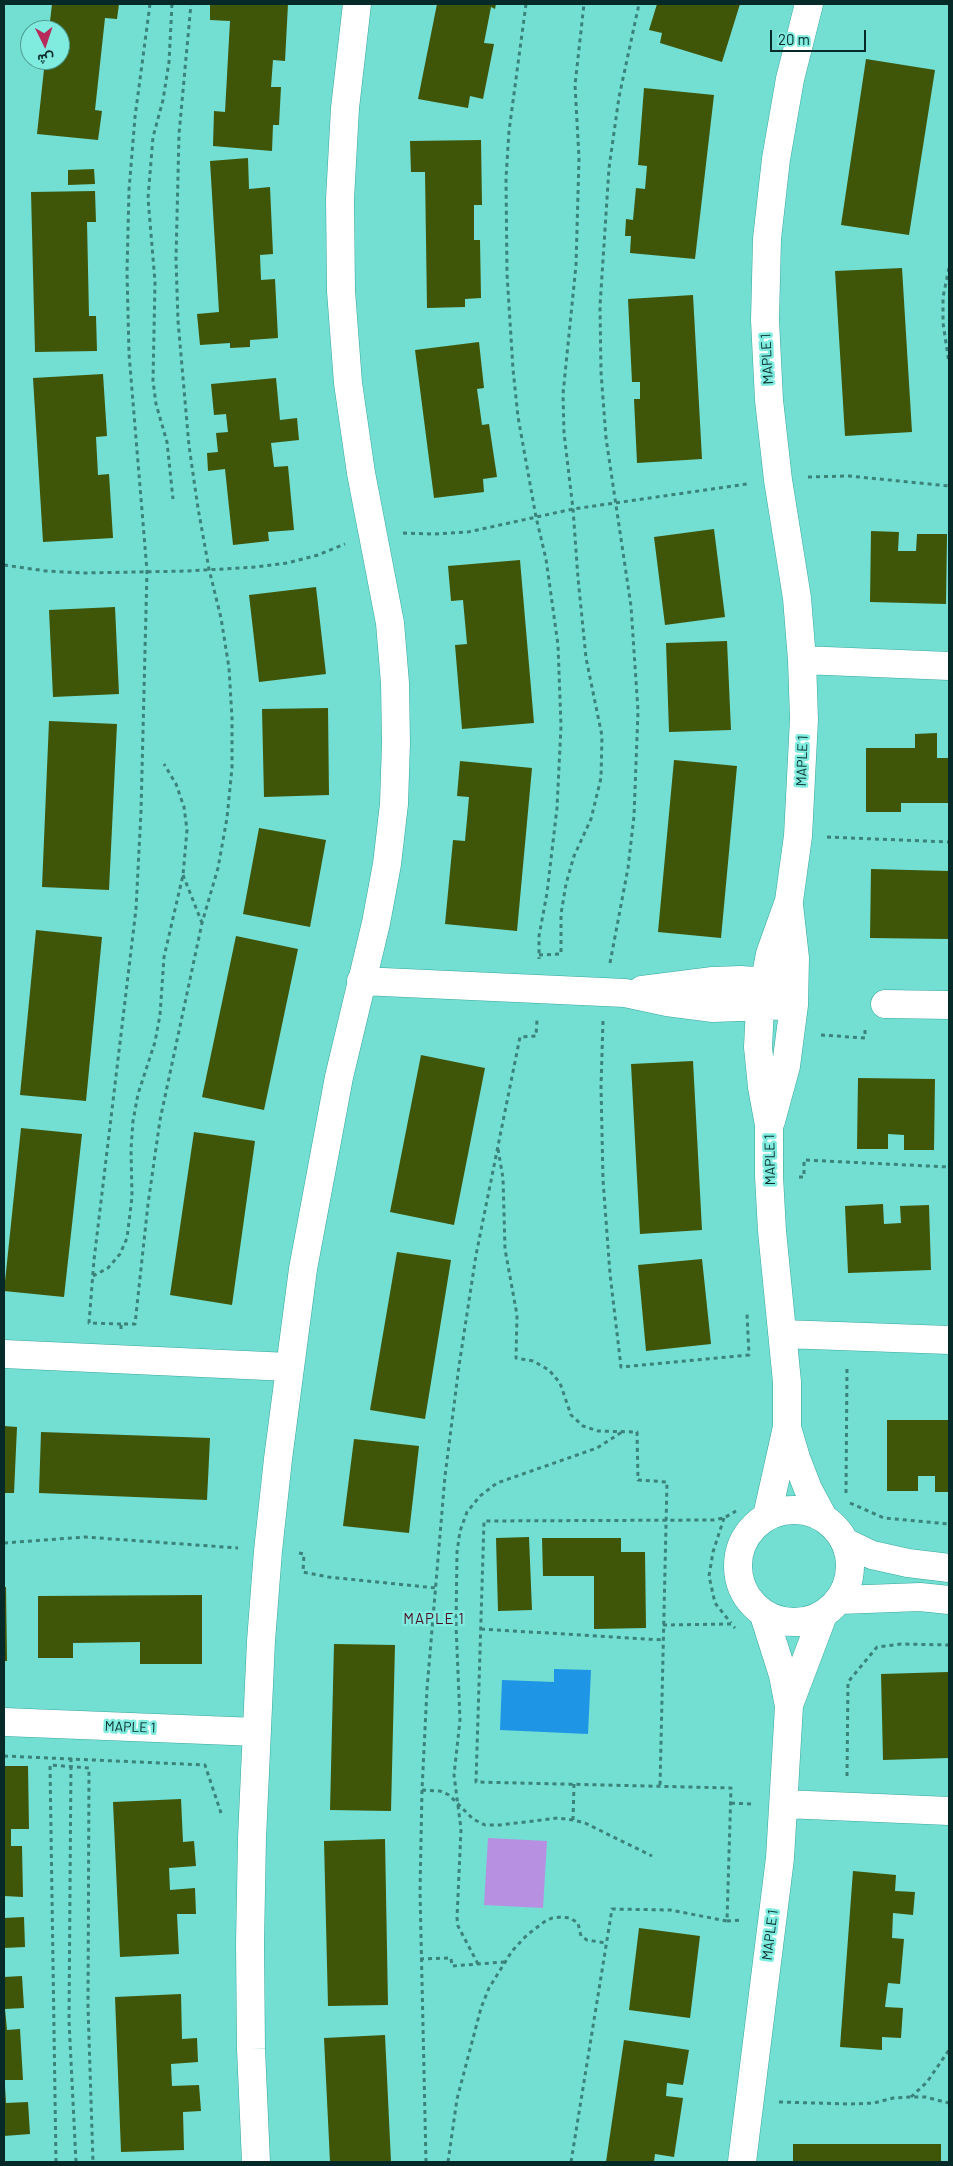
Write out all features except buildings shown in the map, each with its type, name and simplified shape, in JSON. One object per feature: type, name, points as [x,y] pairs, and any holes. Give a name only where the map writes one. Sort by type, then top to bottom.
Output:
[{"type":"street","points":[[256,2162],[251,2049],[250,1944],[257,1732],[268,1551],[289,1367],[320,1173],[361,981],[376,923],[387,864],[394,804],[395,683],[390,622],[361,473],[348,382],[341,291],[340,199],[345,108],[357,4]]},
{"type":"street","name":"MAPLE 1","points":[[767,1516],[787,1426],[787,1382],[769,1176],[769,1125],[762,1087],[758,1047],[763,981],[778,927],[789,901],[798,836],[804,718],[797,598],[778,480],[768,400],[765,320],[768,239],[776,159],[790,79],[809,4]]},
{"type":"street","points":[[802,660],[949,666]]},
{"type":"street","points":[[769,1125],[786,1066],[794,995],[793,930],[789,901]]},
{"type":"street","points":[[361,981],[615,992],[713,981],[763,981],[794,995]]},
{"type":"street","points":[[615,992],[713,1008],[760,1008],[794,995]]},
{"type":"street","points":[[885,1004],[949,1005]]},
{"type":"street","points":[[783,1334],[949,1340]]},
{"type":"street","points":[[4,1354],[289,1367]]},
{"type":"street","points":[[787,1426],[796,1458],[808,1489],[823,1517]]},
{"type":"street","points":[[788,1706],[831,1608],[849,1582],[851,1561],[845,1542],[836,1528],[823,1517],[805,1510],[786,1510],[767,1516],[749,1531],[739,1552],[738,1576],[746,1598],[764,1615],[783,1622],[803,1623],[831,1608],[920,1597],[949,1600]]},
{"type":"street","points":[[845,1542],[872,1555],[908,1563],[949,1568]]},
{"type":"street","points":[[908,1563],[949,1547]]},
{"type":"street","points":[[764,1615],[783,1675],[788,1706]]},
{"type":"street","name":"MAPLE 1","points":[[742,2162],[780,1858],[788,1706]]},
{"type":"street","name":"MAPLE 1","points":[[4,1722],[257,1732]]},
{"type":"street","points":[[784,1804],[949,1811]]},
{"type":"path","points":[[150,4],[135,117],[129,190],[127,272],[130,354],[147,571],[145,713],[136,909],[92,1277],[89,1323],[135,1324],[148,1204],[160,1120],[202,923],[218,868],[227,818],[232,768],[229,668],[189,446],[180,339],[176,259],[178,134],[191,4]]},
{"type":"path","points":[[172,4],[169,62],[163,100],[153,137],[148,198],[155,282],[153,381],[156,404],[167,442],[173,499]]},
{"type":"path","points":[[426,2162],[420,1959],[422,1790],[445,1476],[476,1255],[520,1037],[536,1036],[539,936],[548,884],[557,808],[561,726],[558,645],[546,559],[536,517],[518,417],[513,369],[507,264],[506,178],[509,130],[526,4]]},
{"type":"path","points":[[539,955],[561,954],[561,914],[566,884],[574,856],[591,819],[601,778],[602,736],[586,658],[578,578],[574,509],[567,471],[562,394],[577,256],[579,167],[575,85],[584,4]]},
{"type":"path","points":[[639,4],[619,97],[609,168],[600,306],[601,372],[606,438],[614,503],[631,606],[636,658],[638,763],[615,992],[601,1086],[603,1180],[610,1274],[621,1367],[749,1355],[747,1306],[779,1302]]},
{"type":"path","points":[[949,268],[944,298],[943,323],[949,363]]},
{"type":"path","points":[[4,565],[46,571],[84,573],[210,569],[287,563],[318,555],[348,542],[374,536],[402,533],[468,532],[574,509],[778,480],[850,476],[949,486]]},
{"type":"path","points":[[92,1277],[108,1268],[120,1254],[127,1238],[132,1197],[131,1148],[133,1121],[138,1094],[155,1042],[160,1015],[164,957],[183,875],[187,830],[184,807],[176,784],[164,764]]},
{"type":"path","points":[[798,836],[949,842]]},
{"type":"path","points":[[183,875],[202,923]]},
{"type":"path","points":[[815,1035],[865,1038],[866,1004],[885,1004]]},
{"type":"path","points":[[498,1146],[502,1178],[505,1249],[518,1314],[516,1358],[533,1361],[549,1370],[560,1383],[571,1415],[583,1426],[598,1431],[637,1432],[638,1480],[667,1482],[660,1786]]},
{"type":"path","points":[[769,1176],[804,1177],[804,1160],[949,1167]]},
{"type":"path","points":[[120,1360],[121,1324]]},
{"type":"path","points":[[847,1336],[848,1501],[859,1508],[884,1518],[949,1524]]},
{"type":"path","points":[[478,1964],[458,1926],[457,1918],[461,1829],[454,1775],[460,1720],[456,1625],[457,1552],[460,1532],[467,1512],[480,1496],[496,1483],[597,1448],[622,1432]]},
{"type":"path","points":[[570,2162],[612,1909],[670,1910],[727,1921],[731,1788],[476,1782],[484,1521],[724,1518],[734,1513],[762,1485],[776,1480]]},
{"type":"path","points":[[724,1518],[713,1552],[709,1576],[715,1603],[736,1629]]},
{"type":"path","points":[[4,1543],[85,1537],[304,1554],[304,1572],[328,1577],[436,1588]]},
{"type":"path","points":[[663,1625],[731,1624]]},
{"type":"path","points":[[481,1629],[663,1640]]},
{"type":"path","points":[[848,1806],[848,1682],[877,1646],[901,1644],[949,1645]]},
{"type":"path","points":[[4,1756],[205,1765],[223,1818]]},
{"type":"path","points":[[56,2162],[50,1766],[89,1768],[88,2007],[93,2162]]},
{"type":"path","points":[[70,1767],[69,2021],[76,2162]]},
{"type":"path","points":[[573,1820],[574,1784]]},
{"type":"path","points":[[422,1790],[440,1791],[448,1795],[473,1818],[485,1825],[558,1818],[573,1820],[585,1823],[652,1856]]},
{"type":"path","points":[[730,1803],[752,1804]]},
{"type":"path","points":[[448,2162],[457,2098],[468,2053],[489,1988],[504,1962],[527,1935],[552,1918],[570,1918],[578,1923],[581,1936],[587,1940],[606,1943]]},
{"type":"path","points":[[420,1959],[451,1958],[452,1966],[504,1962]]},
{"type":"path","points":[[911,2097],[927,2082],[949,2050]]},
{"type":"path","points":[[749,2101],[851,2104],[874,2103],[893,2098],[911,2097],[949,2103]]},
{"type":"shaded area","points":[[488,1838],[547,1841],[543,1908],[484,1905]]},
{"type":"water","points":[[554,1669],[591,1670],[588,1734],[500,1730],[502,1680],[554,1682]]},
{"type":"district","name":"MAPLE 1","points":[[434,1619]]}]
